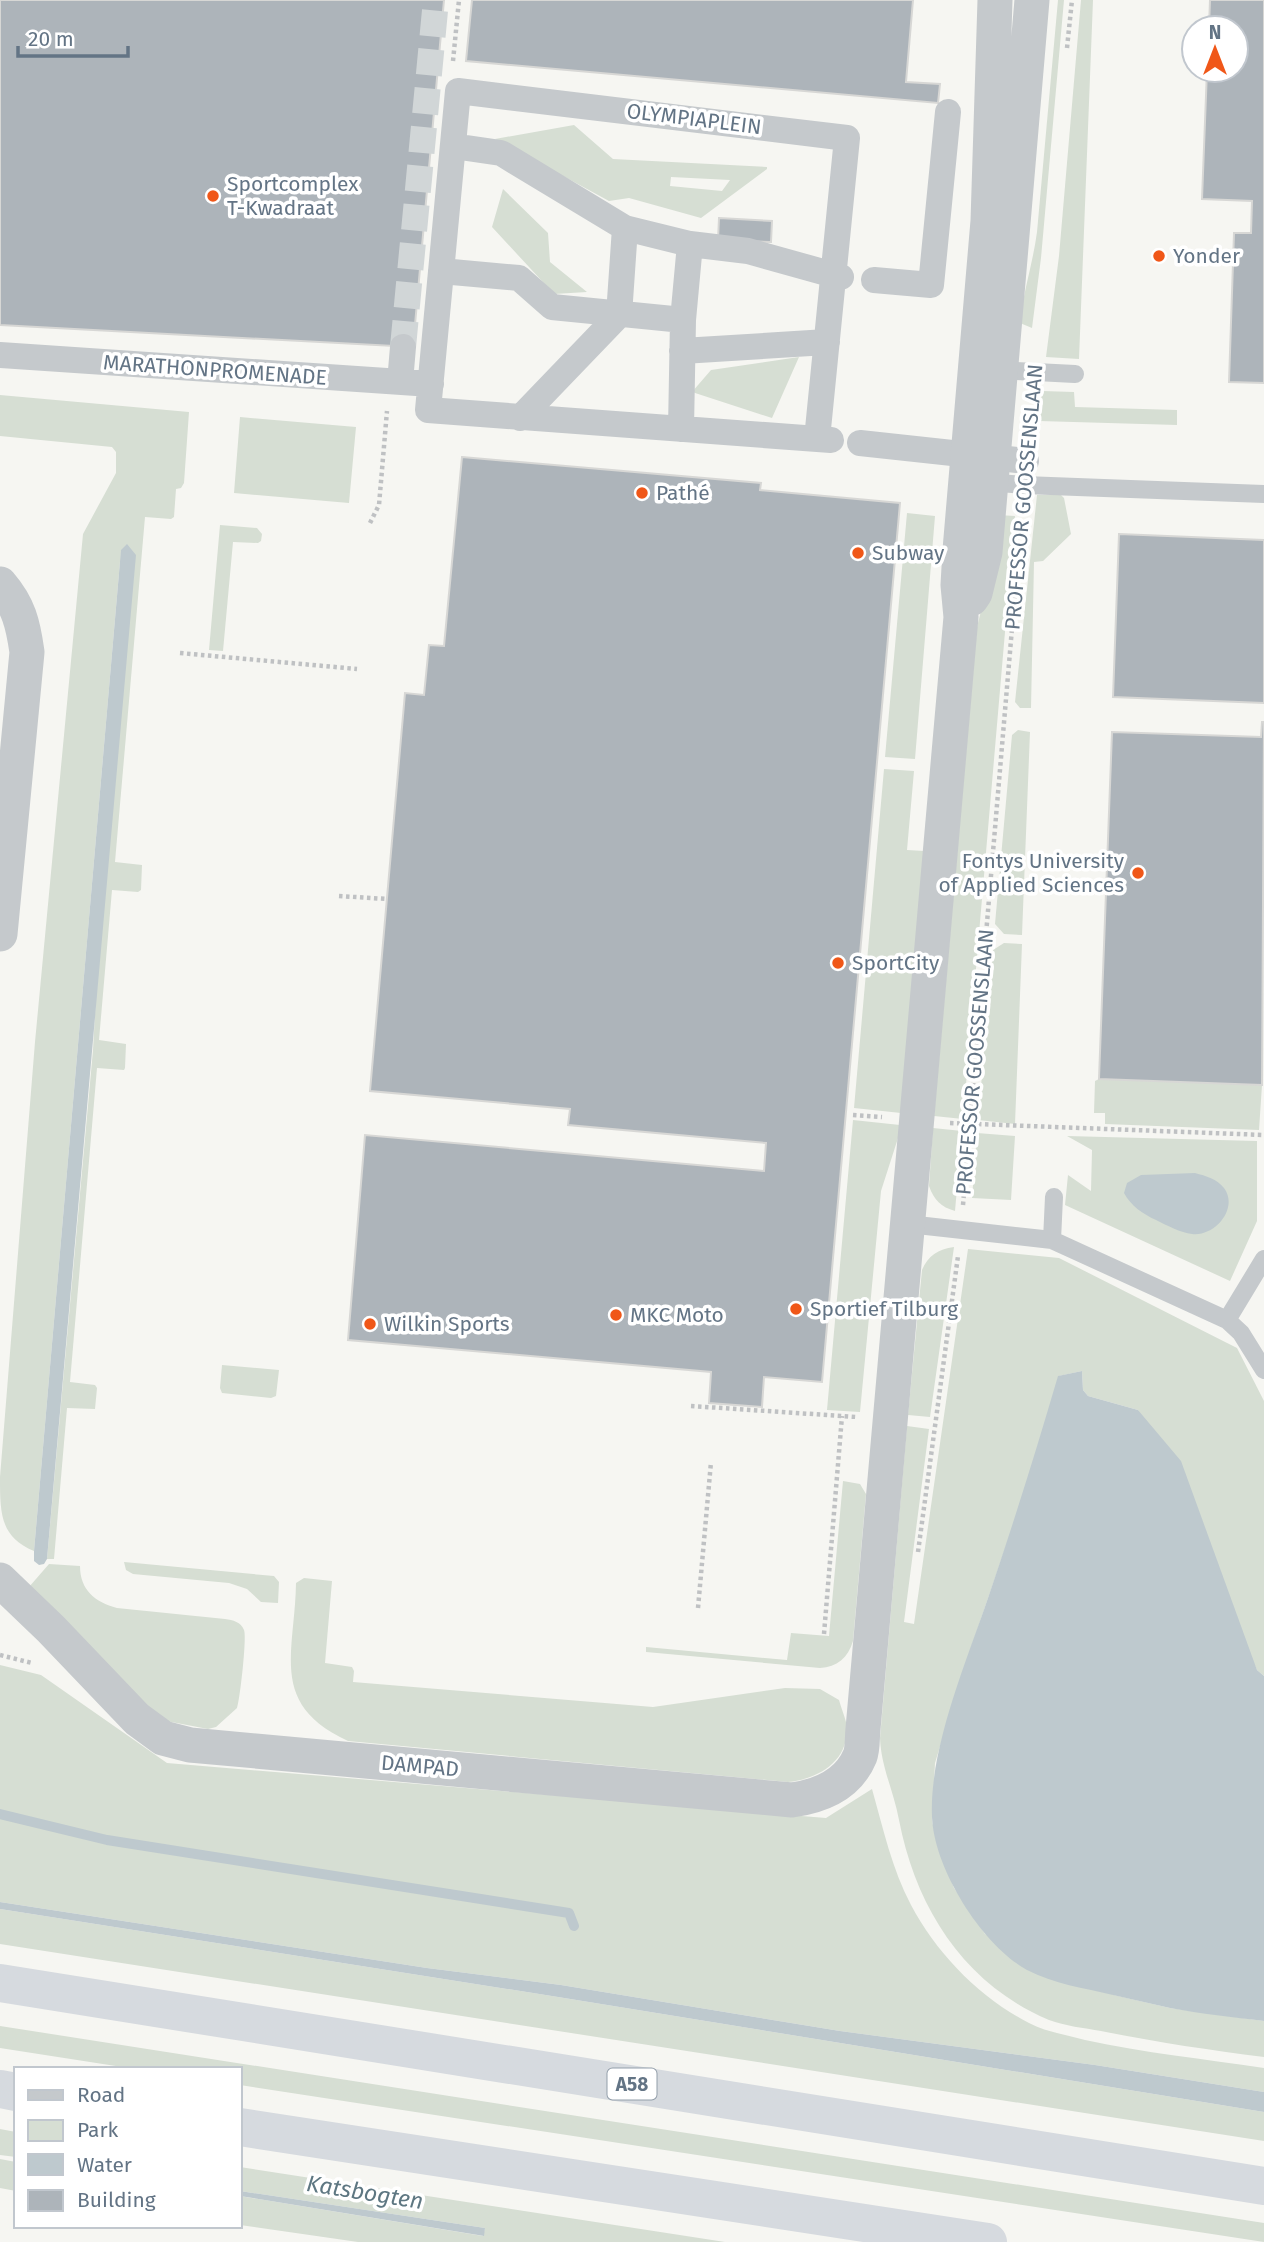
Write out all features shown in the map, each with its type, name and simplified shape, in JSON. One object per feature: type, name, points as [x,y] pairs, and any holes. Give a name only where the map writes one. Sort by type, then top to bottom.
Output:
[{"type":"highway","name":"A58","points":[[0,1983],[1264,2186]]},
{"type":"highway","points":[[242,2127],[988,2242]]},
{"type":"street","name":"PROFESSOR GOOSSENSLAAN","points":[[863,1728],[961,617],[975,593],[985,552],[989,467],[988,209],[995,0]]},
{"type":"street","name":"PROFESSOR GOOSSENSLAAN","points":[[988,369],[1032,0]]},
{"type":"street","name":"OLYMPIAPLEIN","points":[[458,90],[847,138],[837,277],[827,342],[824,439],[428,410],[441,271],[458,90]]},
{"type":"street","points":[[874,280],[931,285],[948,112]]},
{"type":"street","points":[[453,146],[501,153],[625,228],[690,244],[748,251],[837,277]]},
{"type":"street","points":[[520,418],[619,315],[625,228]]},
{"type":"street","points":[[681,429],[683,320],[690,244]]},
{"type":"street","points":[[441,271],[519,278],[552,307],[683,320]]},
{"type":"street","points":[[682,351],[827,342]]},
{"type":"street","points":[[400,382],[403,347]]},
{"type":"street","name":"MARATHONPROMENADE","points":[[0,355],[430,384]]},
{"type":"street","points":[[860,443],[989,467]]},
{"type":"street","points":[[0,584],[14,600],[24,628],[27,652],[0,934]]},
{"type":"street","name":"DAMPAD","points":[[0,1580],[137,1719],[163,1738],[190,1745],[792,1800],[829,1791],[848,1777],[860,1755],[863,1728]]},
{"type":"lane","points":[[988,369],[1076,374]]},
{"type":"lane","points":[[989,467],[1264,494]]},
{"type":"lane","points":[[1052,1240],[1054,1197]]},
{"type":"lane","points":[[908,1224],[1052,1240],[1227,1320],[1241,1333],[1264,1370]]},
{"type":"lane","points":[[1227,1320],[1264,1259]]},
{"type":"path","points":[[453,61],[459,0]]},
{"type":"path","points":[[1067,55],[1072,0]]},
{"type":"path","points":[[370,523],[379,505],[385,429]]},
{"type":"path","name":"PROFESSOR GOOSSENSLAAN","points":[[918,1553],[961,1230],[1016,582]]},
{"type":"path","points":[[180,653],[357,669]]},
{"type":"path","points":[[339,896],[387,900]]},
{"type":"path","points":[[853,1115],[970,1125],[1264,1135]]},
{"type":"path","points":[[691,1406],[935,1422]]},
{"type":"path","points":[[824,1634],[842,1416]]},
{"type":"path","points":[[698,1608],[711,1462]]},
{"type":"path","points":[[0,1655],[37,1664]]},
{"type":"green space","points":[[1058,0],[1064,0],[1041,258],[1032,328],[1020,323],[1037,232]]},
{"type":"green space","points":[[1081,0],[1093,0],[1079,359],[1046,357],[1059,256]]},
{"type":"green space","points":[[574,125],[613,159],[767,169],[701,218],[629,198],[609,201],[495,139]],"holes":[[[671,177],[730,180],[722,191],[670,186]]]},
{"type":"green space","points":[[503,189],[548,233],[550,262],[587,292],[554,294],[492,227]]},
{"type":"green space","points":[[799,357],[772,418],[692,392],[711,370]]},
{"type":"green space","points":[[1042,391],[1074,392],[1075,407],[1177,410],[1177,425],[1039,421]]},
{"type":"green space","points":[[0,395],[189,412],[184,483],[181,488],[176,489],[174,517],[145,517],[115,862],[142,865],[141,890],[112,890],[99,1040],[126,1044],[125,1068],[97,1068],[70,1382],[95,1385],[97,1388],[95,1409],[67,1408],[54,1559],[47,1559],[93,1050],[121,550],[34,1551],[14,1539],[8,1531],[2,1513],[0,1477],[35,1042],[83,534],[116,473],[116,452],[112,447],[0,436]]},
{"type":"green space","points":[[240,417],[356,427],[349,503],[234,493]]},
{"type":"green space","points":[[1037,495],[1061,495],[1064,498],[1071,534],[1043,561],[1034,562],[1031,708],[1020,708],[1015,702]]},
{"type":"green space","points":[[907,513],[935,516],[915,759],[885,757]]},
{"type":"green space","points":[[998,515],[1015,516],[963,1119],[934,1116],[977,627],[988,583]]},
{"type":"green space","points":[[220,525],[257,528],[262,534],[258,543],[233,542],[223,651],[209,650]]},
{"type":"green space","points":[[1018,730],[1030,732],[1022,935],[1004,934],[995,924],[1012,735]]},
{"type":"green space","points":[[884,769],[914,771],[907,850],[924,851],[901,1113],[854,1108]]},
{"type":"green space","points":[[1004,943],[1022,944],[1015,1124],[978,1120],[993,950]]},
{"type":"green space","points":[[1095,1081],[1262,1085],[1259,1130],[1105,1124],[1105,1113],[1094,1113]]},
{"type":"green space","points":[[853,1120],[900,1125],[881,1191],[860,1412],[827,1410]]},
{"type":"green space","points":[[933,1128],[962,1131],[955,1211],[939,1202],[929,1186]]},
{"type":"green space","points":[[977,1133],[1015,1136],[1011,1200],[972,1198]]},
{"type":"green space","points":[[1067,1136],[1257,1141],[1257,1221],[1230,1281],[1065,1205],[1068,1175],[1091,1191],[1092,1150]]},
{"type":"green space","points":[[954,1247],[930,1417],[908,1415],[922,1270],[934,1254]]},
{"type":"green space","points":[[968,1249],[1059,1258],[1237,1348],[1264,1401],[1264,1676],[1257,1670],[1138,1410],[1088,1396],[1083,1390],[1082,1371],[1059,1376],[1018,1511],[961,1677],[935,1763],[932,1821],[937,1843],[954,1888],[985,1934],[1114,1995],[1170,2008],[1264,2021],[1264,2057],[1068,2025],[1049,2020],[1019,2005],[992,1986],[948,1940],[918,1883],[885,1769],[880,1738],[907,1426],[929,1429],[904,1622],[914,1624]]},
{"type":"green space","points":[[222,1365],[279,1370],[276,1396],[271,1398],[222,1393]]},
{"type":"green space","points":[[843,1481],[860,1484],[866,1494],[853,1641],[841,1660],[832,1666],[820,1668],[646,1652],[646,1647],[787,1660],[791,1633],[829,1636]]},
{"type":"green space","points":[[124,1562],[274,1576],[279,1582],[278,1603],[261,1602],[247,1589],[229,1583],[133,1574],[126,1570]]},
{"type":"green space","points":[[49,1564],[80,1566],[83,1582],[90,1594],[117,1608],[225,1619],[239,1623],[244,1630],[245,1644],[237,1708],[216,1727],[208,1729],[161,1720],[29,1587]]},
{"type":"green space","points":[[304,1578],[332,1581],[325,1663],[352,1667],[353,1682],[653,1707],[785,1688],[820,1689],[839,1700],[846,1722],[844,1747],[831,1765],[822,1771],[811,1777],[788,1782],[348,1741],[323,1726],[306,1711],[296,1693],[291,1654],[296,1583]]},
{"type":"green space","points":[[0,1665],[41,1675],[167,1763],[826,1818],[872,1789],[893,1863],[911,1905],[934,1941],[977,1988],[1011,2013],[1042,2029],[1130,2049],[1264,2068],[1264,2092],[1095,2065],[840,2031],[561,1985],[427,1968],[0,1902]]},
{"type":"green space","points":[[0,1909],[1264,2112],[1264,2141],[0,1944]]},
{"type":"green space","points":[[0,2026],[1264,2223],[1264,2242],[242,2085],[242,2067],[122,2067],[0,2048]]},
{"type":"green space","points":[[0,2129],[14,2132],[14,2157],[0,2155]]},
{"type":"green space","points":[[0,2159],[14,2162],[14,2191],[0,2188]]},
{"type":"green space","points":[[242,2167],[725,2242],[358,2242],[242,2225],[242,2196],[483,2236],[485,2228],[242,2191]]},
{"type":"water","points":[[127,544],[136,555],[47,1559],[44,1564],[39,1565],[34,1561],[34,1551],[121,550]]},
{"type":"water","points":[[1195,1173],[1218,1182],[1228,1196],[1229,1204],[1222,1220],[1201,1234],[1183,1232],[1151,1218],[1134,1206],[1124,1193],[1127,1183],[1141,1175]]},
{"type":"water","points":[[1082,1371],[1083,1390],[1088,1396],[1138,1410],[1181,1461],[1257,1670],[1264,1676],[1264,2021],[1170,2008],[1069,1985],[1027,1970],[993,1943],[978,1924],[963,1904],[941,1859],[932,1817],[933,1791],[936,1763],[951,1706],[1033,1460],[1058,1376]]},
{"type":"water","points":[[0,1902],[427,1968],[561,1985],[840,2031],[1095,2065],[1264,2092],[1264,2112],[0,1909]]},
{"type":"water","points":[[242,2191],[485,2228],[484,2236],[242,2196]]},
{"type":"building","name":"Sportcomplex T-Kwadraat","points":[[0,0],[444,0],[413,347],[0,325]]},
{"type":"building","points":[[472,0],[913,0],[906,82],[940,84],[938,103],[466,61]]},
{"type":"building","points":[[1210,0],[1264,0],[1264,383],[1229,382],[1234,233],[1251,233],[1252,201],[1202,199],[1206,84],[1250,84],[1250,14],[1210,14]]},
{"type":"building","points":[[719,218],[772,221],[771,242],[718,240]]},
{"type":"building","points":[[462,457],[761,483],[760,490],[900,503],[822,1382],[764,1377],[762,1407],[709,1403],[711,1372],[348,1340],[365,1135],[764,1171],[766,1143],[568,1125],[570,1109],[370,1091],[405,693],[424,695],[429,645],[444,646]]},
{"type":"building","points":[[1119,534],[1264,540],[1264,703],[1113,697]]},
{"type":"building","points":[[1262,722],[1262,1085],[1099,1079],[1112,732],[1261,737]]},
{"type":"waterway","points":[[0,1814],[107,1840],[569,1913],[574,1926]]},
{"type":"tunnel","points":[[403,347],[436,0]]},
{"type":"place","name":"Sportcomplex T-Kwadraat","points":[[213,196]]},
{"type":"place","name":"Yonder","points":[[1159,256]]},
{"type":"place","name":"Pathé","points":[[642,493]]},
{"type":"place","name":"Subway","points":[[858,553]]},
{"type":"place","name":"Fontys University of Applied Sciences","points":[[1138,873]]},
{"type":"place","name":"SportCity","points":[[838,963]]},
{"type":"place","name":"Sportief Tilburg","points":[[796,1309]]},
{"type":"place","name":"MKC Moto","points":[[616,1315]]},
{"type":"place","name":"Wilkin Sports","points":[[370,1324]]},
{"type":"water label","name":"Katsbogten","points":[[365,2192]]}]
